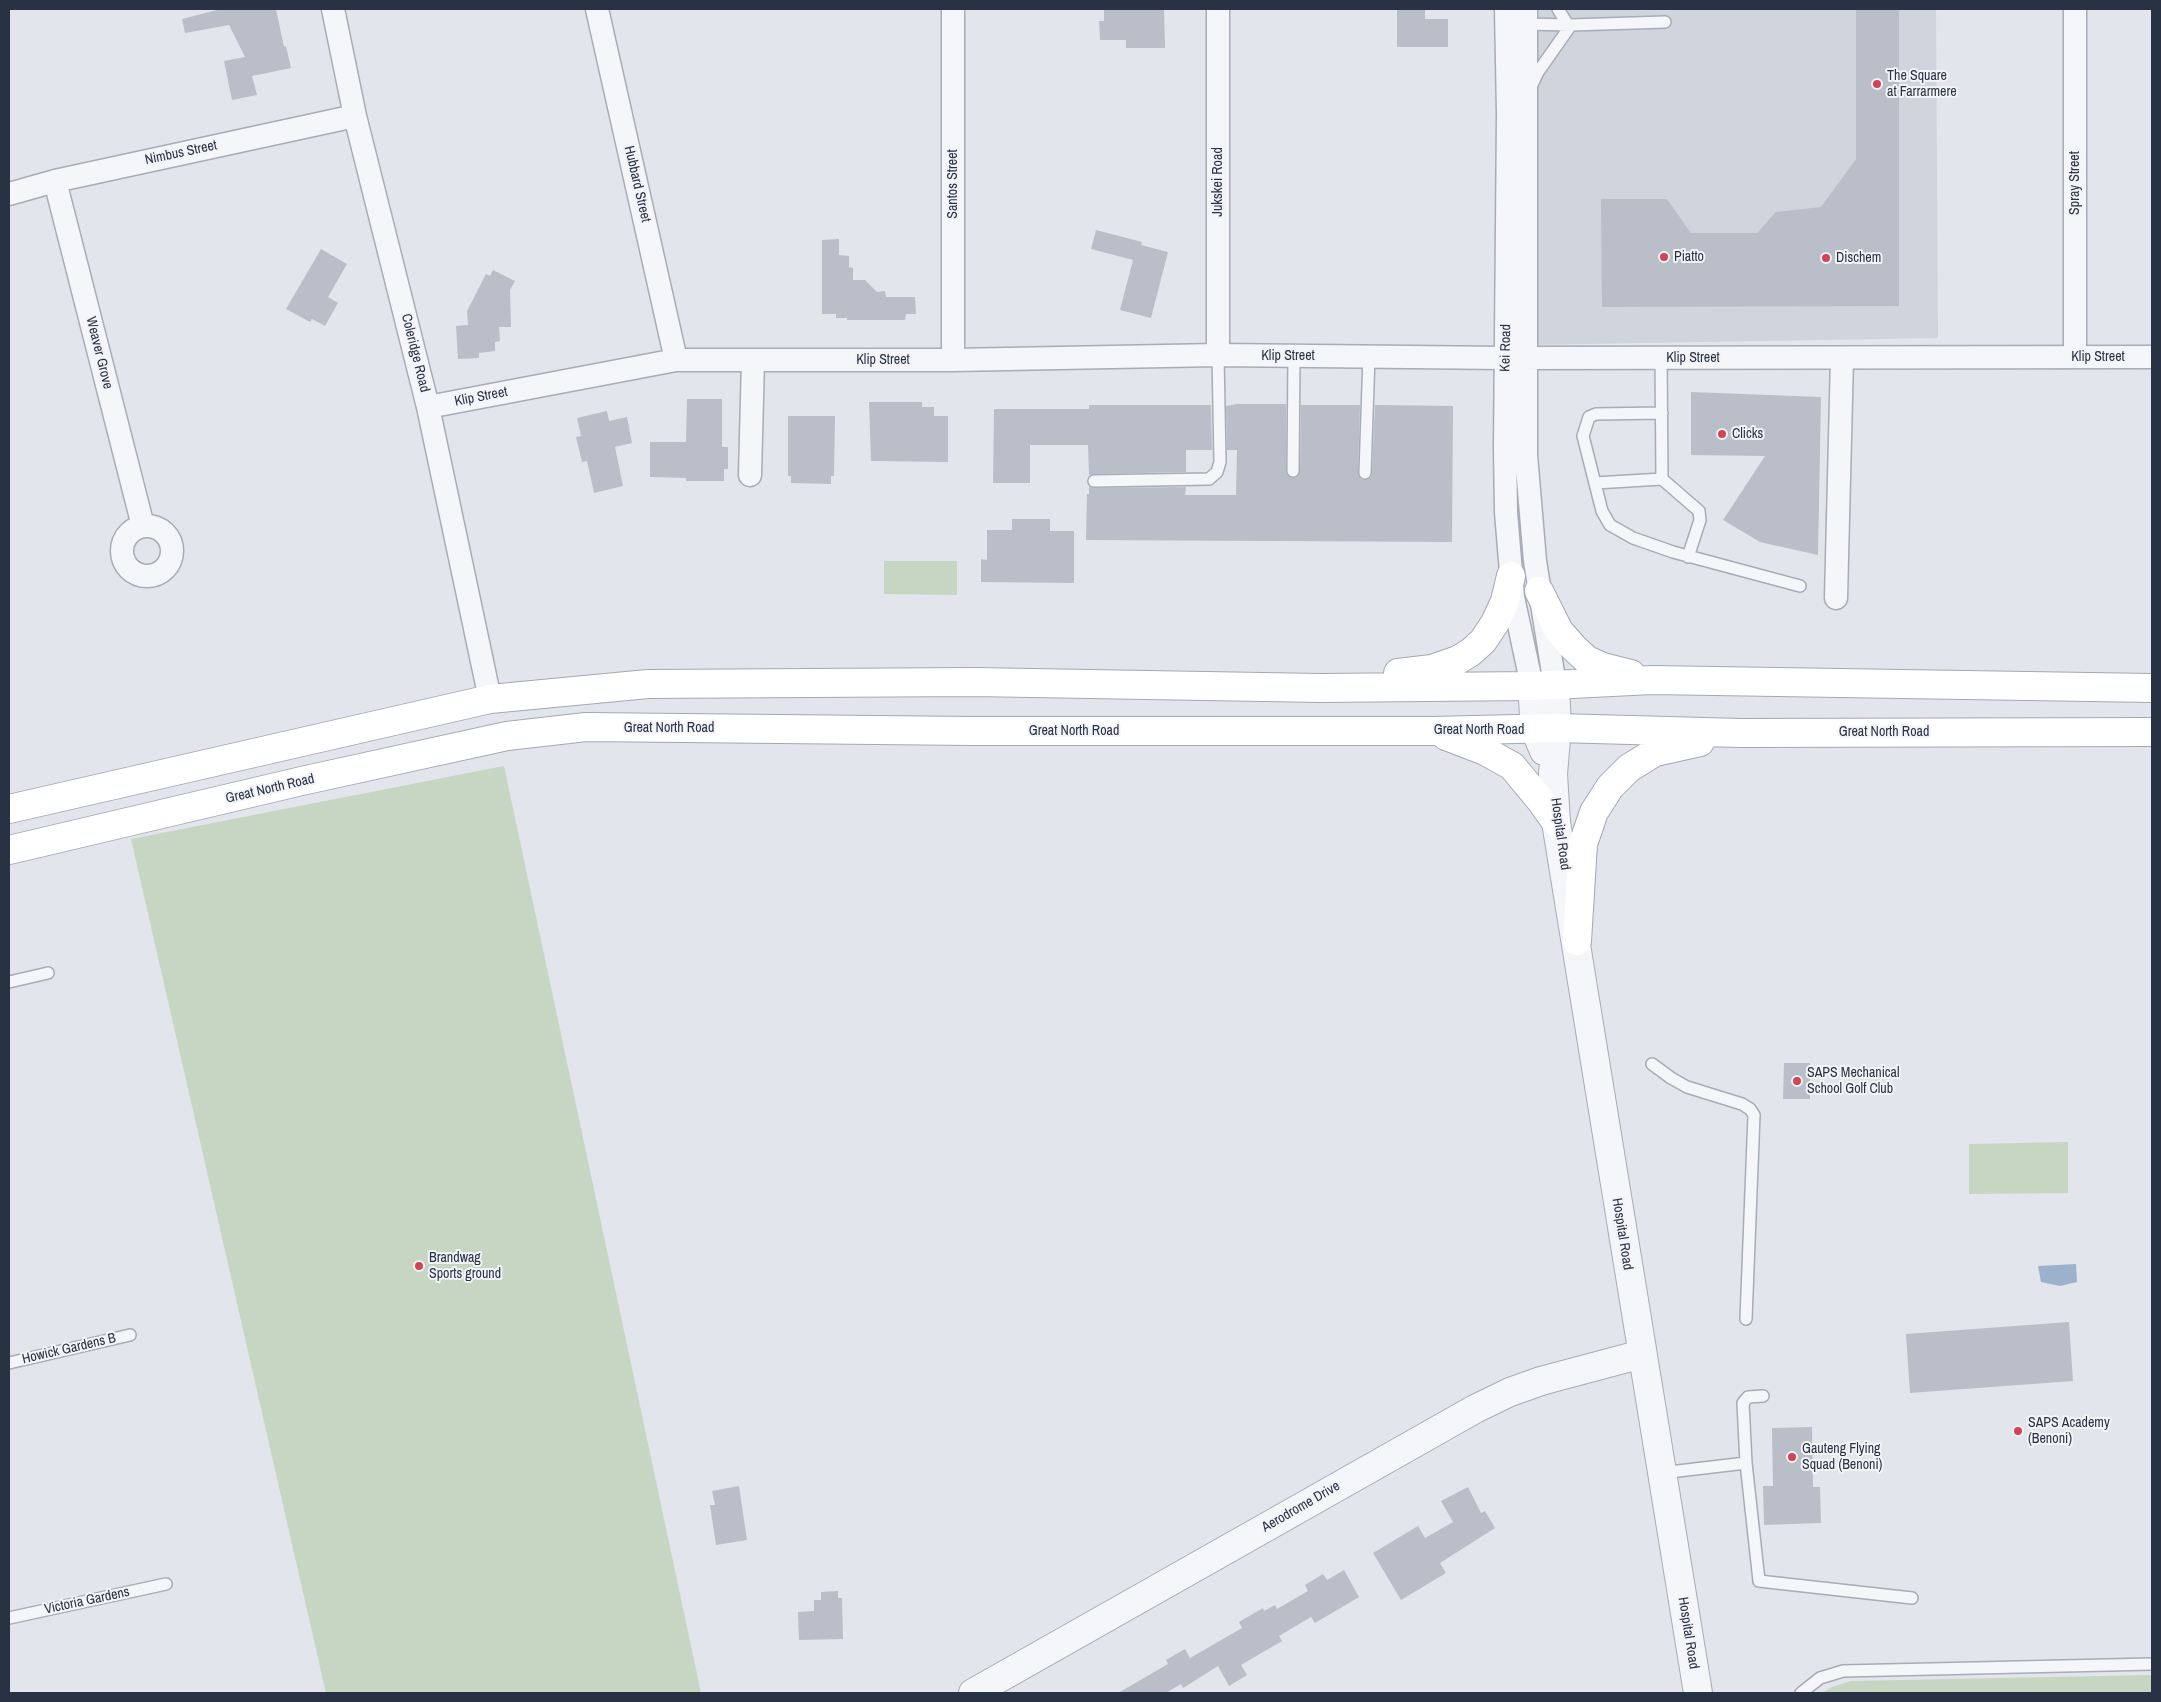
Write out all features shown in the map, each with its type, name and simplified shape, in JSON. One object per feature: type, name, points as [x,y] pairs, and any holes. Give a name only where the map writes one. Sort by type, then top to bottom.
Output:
[{"type":"main road","points":[[1320,688],[1393,673],[1432,669],[1458,660],[1483,642],[1495,623],[1505,601],[1511,576]]},
{"type":"main road","points":[[1539,591],[1559,631],[1587,660],[1614,670],[1652,680]]},
{"type":"main road","points":[[9,809],[490,699],[648,684],[974,682],[1320,688],[1544,685],[1652,680],[2152,688]]},
{"type":"main road","name":"Great North Road","points":[[9,850],[430,752],[507,736],[551,730],[646,727],[962,731],[1433,731],[1546,729],[1741,732],[2152,732]]},
{"type":"main road","points":[[1433,731],[1485,751],[1512,766],[1542,801],[1556,822]]},
{"type":"main road","points":[[1577,941],[1583,844],[1594,812],[1610,787],[1629,768],[1655,752],[1741,732]]},
{"type":"street","name":"Coleridge Road","points":[[333,9],[355,116],[428,407],[490,699]]},
{"type":"street","name":"Hubbard Street","points":[[597,9],[676,360]]},
{"type":"street","name":"Santos Street","points":[[953,9],[953,360]]},
{"type":"street","name":"Jukskei Road","points":[[1218,9],[1218,355]]},
{"type":"street","name":"Spray Street","points":[[2075,9],[2075,357]]},
{"type":"street","name":"Kei Road","points":[[1516,16],[1527,96],[1515,358],[1506,503],[1513,597],[1544,685]]},
{"type":"street","name":"Kei Road","points":[[1516,16],[1508,114],[1515,358],[1539,591],[1544,685]]},
{"type":"street","name":"Nimbus Street","points":[[9,194],[55,180],[355,116]]},
{"type":"street","name":"Weaver Grove","points":[[55,180],[143,526]]},
{"type":"street","name":"Klip Street","points":[[428,407],[676,360],[953,360],[1218,355],[1515,358],[2152,356]]},
{"type":"street","points":[[1836,598],[1842,358]]},
{"type":"street","points":[[750,475],[753,360]]},
{"type":"street","name":"Hospital Road","points":[[1544,685],[1546,729],[1553,774],[1556,822],[1577,941],[1661,1473],[1698,1693]]},
{"type":"street","name":"Aerodrome Drive","points":[[973,1693],[1475,1408],[1510,1392],[1541,1381],[1642,1354]]},
{"type":"lane","points":[[1558,9],[1570,25]]},
{"type":"lane","points":[[1516,16],[1570,25],[1665,22]]},
{"type":"lane","points":[[1527,96],[1538,72],[1570,25]]},
{"type":"lane","points":[[1094,481],[1209,479],[1217,472],[1220,462],[1218,355]]},
{"type":"lane","points":[[1294,356],[1294,471]]},
{"type":"lane","points":[[1366,473],[1369,356]]},
{"type":"lane","points":[[1661,358],[1662,479]]},
{"type":"lane","points":[[1662,413],[1596,414],[1589,417],[1583,436],[1602,511],[1610,525],[1633,538],[1688,557],[1800,586]]},
{"type":"lane","points":[[1595,483],[1662,479],[1699,511],[1700,520],[1688,557]]},
{"type":"lane","points":[[9,982],[48,973]]},
{"type":"lane","points":[[1652,1064],[1670,1078],[1687,1087],[1742,1104],[1750,1108],[1754,1115],[1746,1319]]},
{"type":"lane","name":"Howick Gardens B","points":[[9,1363],[130,1335]]},
{"type":"lane","points":[[1763,1396],[1748,1396],[1743,1403],[1746,1464],[1759,1581],[1912,1598]]},
{"type":"lane","points":[[1661,1473],[1746,1464]]},
{"type":"lane","name":"Victoria Gardens","points":[[9,1618],[166,1584]]},
{"type":"lane","points":[[1801,1693],[1820,1678],[1843,1671],[2152,1664]]},
{"type":"shaded area","name":"The Square at Farrarmere","points":[[1529,9],[1936,9],[1938,338],[1528,345]]},
{"type":"green space","points":[[884,561],[957,561],[957,595],[884,594]]},
{"type":"green space","name":"Brandwag Sports ground","points":[[504,766],[701,1693],[326,1693],[131,839]]},
{"type":"green space","points":[[2068,1142],[2068,1193],[1969,1194],[1969,1144]]},
{"type":"green space","points":[[2152,1675],[2152,1693],[1822,1693],[1832,1687],[1851,1681]]},
{"type":"water","points":[[2076,1264],[2077,1282],[2060,1286],[2041,1282],[2038,1266]]},
{"type":"building","points":[[221,9],[276,9],[284,47],[286,46],[291,68],[252,76],[257,95],[232,100],[224,61],[245,57],[229,25],[185,33],[182,19]]},
{"type":"building","points":[[1104,9],[1164,9],[1165,48],[1126,48],[1126,40],[1100,40],[1099,21],[1104,21]]},
{"type":"building","points":[[1397,9],[1425,9],[1425,19],[1448,19],[1448,47],[1397,47]]},
{"type":"building","name":"The Square at Farrarmere","points":[[1856,9],[1899,9],[1899,306],[1602,307],[1601,199],[1667,199],[1691,233],[1757,233],[1776,212],[1821,207],[1856,159]]},
{"type":"building","points":[[1096,230],[1142,242],[1141,245],[1168,252],[1151,318],[1120,310],[1133,260],[1091,249]]},
{"type":"building","points":[[839,239],[839,255],[849,256],[849,267],[853,268],[853,280],[865,280],[877,292],[885,291],[886,297],[915,297],[916,314],[906,314],[905,320],[847,320],[847,318],[836,318],[836,314],[822,314],[822,240]]},
{"type":"building","points":[[321,249],[347,264],[328,297],[338,303],[325,326],[312,319],[310,322],[286,309]]},
{"type":"building","points":[[493,270],[515,281],[510,290],[511,327],[499,327],[500,341],[495,342],[495,351],[479,353],[479,358],[458,359],[456,326],[468,325],[467,311],[486,274],[490,276]]},
{"type":"building","points":[[1691,392],[1821,397],[1818,555],[1760,542],[1723,520],[1765,456],[1691,455]]},
{"type":"building","points":[[687,399],[722,399],[722,447],[728,447],[728,469],[724,469],[724,481],[686,481],[686,478],[650,477],[650,442],[686,442]]},
{"type":"building","points":[[869,402],[922,402],[922,407],[934,407],[934,416],[948,416],[948,462],[871,461]]},
{"type":"building","points":[[1237,404],[1286,404],[1286,471],[1287,475],[1292,478],[1297,477],[1300,471],[1301,405],[1360,405],[1358,473],[1361,479],[1365,480],[1371,477],[1372,473],[1375,405],[1453,406],[1452,542],[1086,540],[1087,494],[1089,494],[1089,486],[1094,488],[1186,487],[1185,495],[1236,495],[1237,450],[1227,450],[1226,406]]},
{"type":"building","points":[[1089,405],[1211,405],[1212,450],[1186,450],[1186,472],[1089,475],[1088,445],[1030,445],[1030,483],[993,483],[994,409],[1089,409]]},
{"type":"building","points":[[607,411],[609,421],[627,417],[632,443],[615,447],[623,486],[594,493],[587,461],[582,462],[576,437],[581,436],[577,418]]},
{"type":"building","points":[[788,416],[835,416],[834,476],[831,476],[831,484],[791,483],[791,476],[788,476]]},
{"type":"building","points":[[1012,519],[1050,519],[1050,531],[1074,531],[1074,583],[981,582],[981,559],[987,560],[987,530],[1012,530]]},
{"type":"building","name":"SAPS Mechanical School Golf Club","points":[[1784,1063],[1810,1063],[1810,1099],[1783,1099]]},
{"type":"building","points":[[2069,1322],[2073,1381],[1910,1393],[1906,1334]]},
{"type":"building","name":"Gauteng Flying Squad (Benoni)","points":[[1812,1427],[1813,1487],[1820,1487],[1821,1523],[1764,1525],[1763,1486],[1773,1486],[1772,1428]]},
{"type":"building","points":[[739,1486],[747,1540],[716,1545],[710,1505],[715,1505],[712,1491]]},
{"type":"building","points":[[1468,1487],[1481,1513],[1485,1511],[1495,1528],[1440,1563],[1446,1573],[1401,1600],[1373,1553],[1418,1526],[1425,1538],[1453,1522],[1441,1501]]},
{"type":"building","points":[[1344,1570],[1359,1597],[1315,1623],[1311,1617],[1279,1636],[1282,1641],[1241,1665],[1247,1675],[1229,1686],[1218,1666],[1183,1688],[1181,1684],[1166,1693],[1118,1693],[1168,1664],[1166,1660],[1185,1649],[1190,1658],[1242,1628],[1239,1622],[1263,1608],[1264,1611],[1275,1605],[1277,1609],[1308,1591],[1305,1585],[1323,1574],[1327,1580]]},
{"type":"building","points":[[838,1591],[838,1598],[842,1598],[843,1639],[799,1640],[798,1612],[814,1611],[814,1600],[821,1600],[821,1592]]},
{"type":"place","name":"The Square at Farrarmere","points":[[1877,84]]},
{"type":"place","name":"Piatto","points":[[1664,257]]},
{"type":"place","name":"Dischem","points":[[1826,258]]},
{"type":"place","name":"Clicks","points":[[1722,434]]},
{"type":"place","name":"SAPS Mechanical School Golf Club","points":[[1797,1081]]},
{"type":"place","name":"Brandwag Sports ground","points":[[419,1266]]},
{"type":"place","name":"SAPS Academy (Benoni)","points":[[2018,1431]]},
{"type":"place","name":"Gauteng Flying Squad (Benoni)","points":[[1792,1457]]}]
